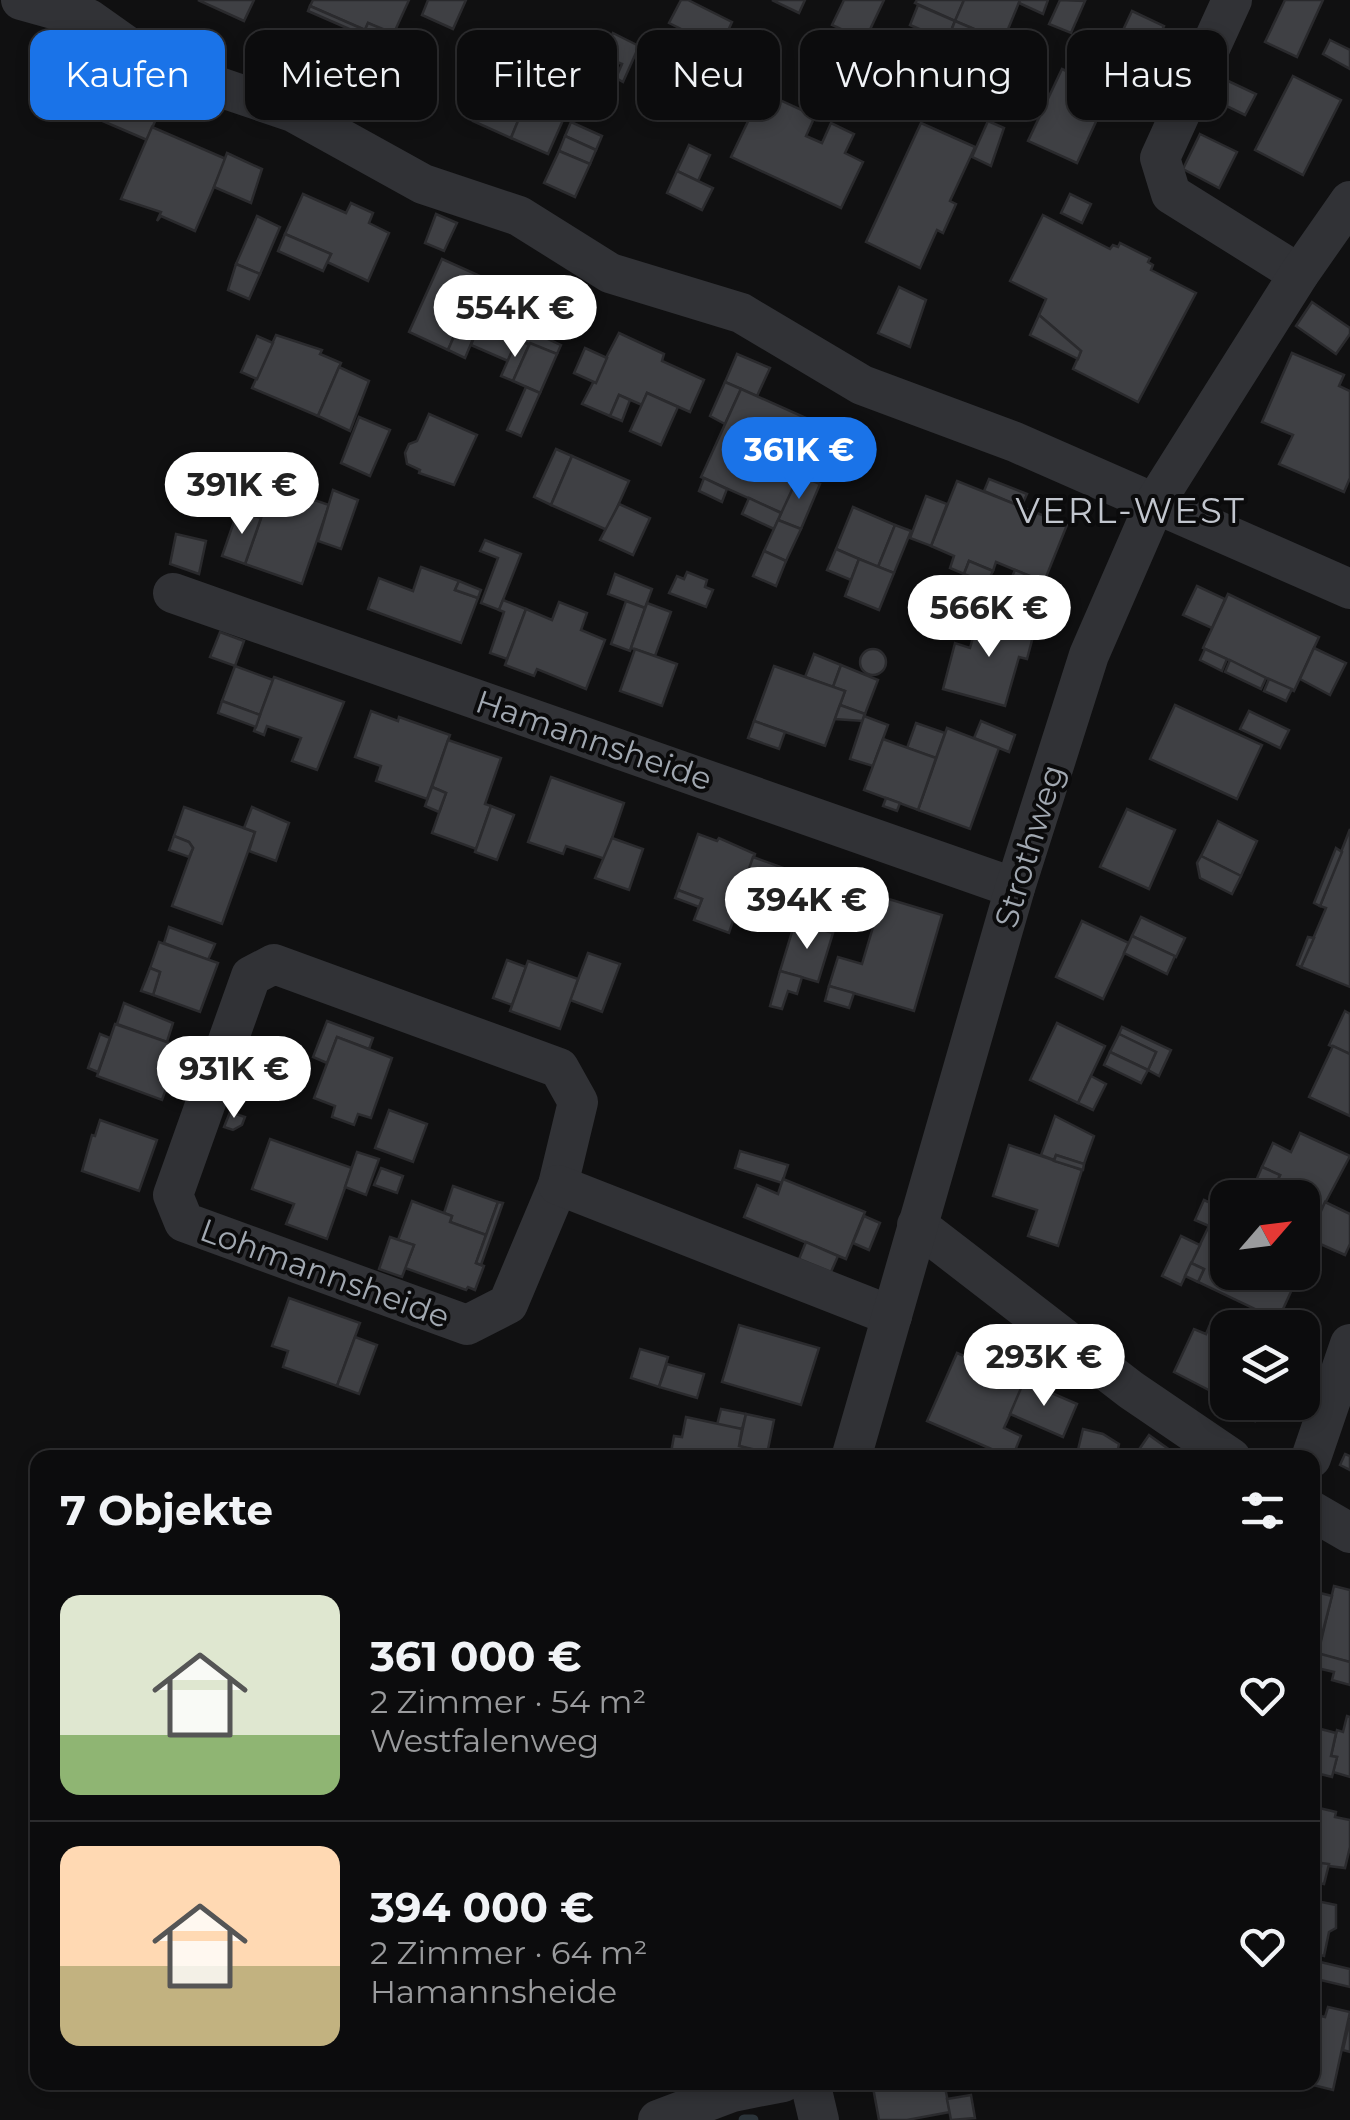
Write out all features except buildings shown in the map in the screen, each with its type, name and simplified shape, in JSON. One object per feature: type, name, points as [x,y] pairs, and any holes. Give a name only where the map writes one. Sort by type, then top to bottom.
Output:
[{"type":"street","points":[[21,0],[93,10],[154,66],[292,112],[423,184],[519,216],[610,273],[741,313],[862,385],[1015,442],[1350,588]]},
{"type":"street","points":[[1232,0],[1160,158],[1171,194],[1300,274]]},
{"type":"street","name":"Strothweg","points":[[853,1450],[1016,888],[1089,654],[1156,501],[1300,274],[1347,210]]},
{"type":"street","name":"Hamannsheide","points":[[173,593],[1016,888]]},
{"type":"street","name":"Lohmannsheide","points":[[274,964],[559,1068],[578,1102],[558,1185],[508,1304],[467,1324],[184,1222],[173,1195],[251,976],[274,964]]},
{"type":"street","points":[[558,1185],[892,1316]]},
{"type":"street","points":[[917,1224],[1131,1390],[1219,1450]]},
{"type":"street","points":[[1314,1450],[1350,1344]]},
{"type":"street","points":[[1320,1516],[1350,1533]]},
{"type":"street","points":[[658,2120],[742,2090]]},
{"type":"street","points":[[812,2090],[819,2120]]},
{"type":"waterway","points":[[744,2120],[753,2120]]},
{"type":"district","name":"VERL-WEST","points":[[1131,510]]}]
